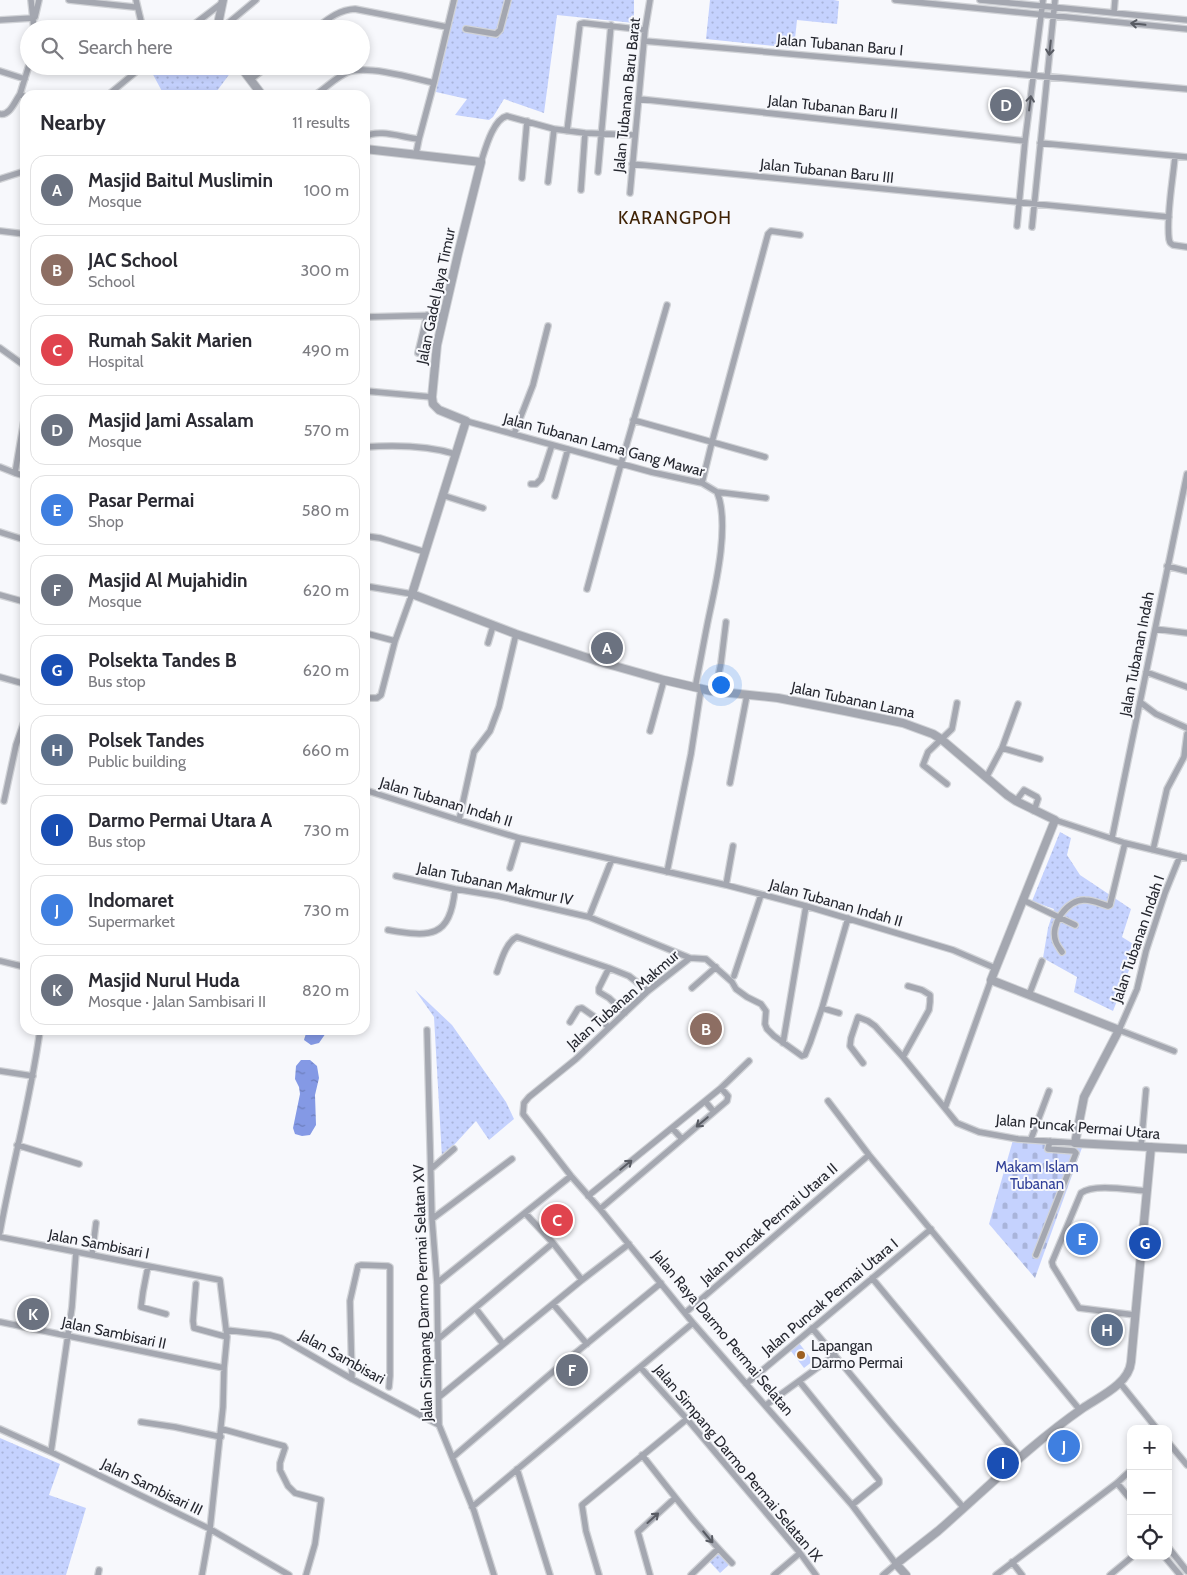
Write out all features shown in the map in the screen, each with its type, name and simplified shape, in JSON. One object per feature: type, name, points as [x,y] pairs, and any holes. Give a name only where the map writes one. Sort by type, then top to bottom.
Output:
[{"type":"street","points":[[31,0],[34,20]]},
{"type":"street","points":[[35,20],[38,0]]},
{"type":"street","points":[[69,0],[134,7]]},
{"type":"street","points":[[136,0],[141,20]]},
{"type":"street","points":[[232,20],[256,0]]},
{"type":"street","points":[[416,154],[416,139],[434,83],[454,0]]},
{"type":"street","points":[[466,29],[496,34],[500,30],[508,0]]},
{"type":"street","name":"Jalan Tubanan Baru Barat","points":[[630,193],[645,30],[650,0]]},
{"type":"street","points":[[895,0],[1187,29]]},
{"type":"street","points":[[980,0],[1055,3],[1187,20]]},
{"type":"street","points":[[1114,12],[1115,0]]},
{"type":"street","points":[[199,20],[223,1]]},
{"type":"street","points":[[219,20],[223,1]]},
{"type":"street","points":[[1017,226],[1025,140],[1042,3]]},
{"type":"street","points":[[1032,227],[1055,3]]},
{"type":"street","points":[[328,20],[336,14],[355,9],[447,27]]},
{"type":"street","points":[[0,20],[20,22]]},
{"type":"street","points":[[567,131],[581,23],[645,30]]},
{"type":"street","points":[[598,172],[611,25]]},
{"type":"street","name":"Jalan Tubanan Baru I","points":[[644,41],[1187,89]]},
{"type":"street","points":[[0,71],[26,79]]},
{"type":"street","points":[[370,71],[434,83]]},
{"type":"street","points":[[24,90],[27,75]]},
{"type":"street","points":[[114,90],[132,75]]},
{"type":"street","points":[[246,75],[258,90]]},
{"type":"street","points":[[250,80],[256,75]]},
{"type":"street","points":[[322,90],[344,75]]},
{"type":"street","points":[[0,114],[3,116],[7,114],[20,99]]},
{"type":"street","name":"Jalan Tubanan Baru II","points":[[639,99],[1025,140]]},
{"type":"street","name":"Jalan Gadel Jaya Timur","points":[[432,397],[438,345],[444,315],[481,162],[500,119],[507,116],[567,131],[635,135]]},
{"type":"street","points":[[522,178],[527,121]]},
{"type":"street","points":[[548,182],[554,129]]},
{"type":"street","points":[[370,134],[378,133],[416,139]]},
{"type":"street","points":[[581,190],[586,133]]},
{"type":"street","points":[[1040,143],[1187,157]]},
{"type":"street","points":[[370,149],[481,162]]},
{"type":"street","points":[[1174,156],[1169,239],[1173,245],[1187,247]]},
{"type":"street","name":"Jalan Tubanan Baru III","points":[[632,164],[1169,217]]},
{"type":"street","points":[[0,179],[20,173]]},
{"type":"street","points":[[0,230],[20,233]]},
{"type":"street","points":[[702,483],[768,234],[771,231],[800,235]]},
{"type":"street","points":[[587,589],[667,305]]},
{"type":"street","points":[[418,353],[427,315]]},
{"type":"street","points":[[370,317],[444,315]]},
{"type":"street","points":[[514,434],[533,385],[548,326]]},
{"type":"street","points":[[0,348],[20,362]]},
{"type":"street","points":[[370,391],[432,397],[433,404],[439,410],[466,421],[412,594],[395,641],[381,695],[377,698],[370,698]]},
{"type":"street","points":[[634,420],[765,457]]},
{"type":"street","name":"Jalan Tubanan Lama Gang Mawar","points":[[466,421],[621,464],[702,483],[717,492],[721,505],[722,536],[698,688]]},
{"type":"street","points":[[15,473],[20,444]]},
{"type":"street","points":[[370,447],[401,445],[443,450],[456,454]]},
{"type":"street","points":[[531,484],[536,484],[541,479],[552,445]]},
{"type":"street","points":[[554,496],[568,449]]},
{"type":"street","points":[[0,467],[20,474]]},
{"type":"street","name":"Jalan Tubanan Indah","points":[[1112,838],[1187,474]]},
{"type":"street","points":[[717,492],[766,498]]},
{"type":"street","points":[[442,495],[483,508]]},
{"type":"street","points":[[0,532],[20,538]]},
{"type":"street","points":[[370,537],[425,552]]},
{"type":"street","points":[[1167,566],[1187,571]]},
{"type":"street","points":[[370,587],[412,594]]},
{"type":"street","name":"Jalan Tubanan Lama","points":[[412,594],[516,634],[597,661],[664,680],[715,692],[778,698],[903,723],[933,734],[941,739],[1016,802],[1055,820]]},
{"type":"street","points":[[0,595],[20,601]]},
{"type":"street","points":[[715,692],[726,622]]},
{"type":"street","points":[[488,644],[493,626]]},
{"type":"street","points":[[1155,629],[1187,633]]},
{"type":"street","points":[[370,634],[395,641]]},
{"type":"street","points":[[459,820],[474,752],[490,732],[499,707],[516,634]]},
{"type":"street","points":[[1146,672],[1187,687]]},
{"type":"street","points":[[0,677],[20,683]]},
{"type":"street","points":[[650,731],[664,680]]},
{"type":"street","points":[[667,872],[691,754],[698,688]]},
{"type":"street","points":[[730,784],[747,695]]},
{"type":"street","points":[[1140,702],[1156,714],[1187,728]]},
{"type":"street","points":[[947,784],[923,765],[928,752],[953,727],[957,703]]},
{"type":"street","points":[[986,778],[1002,748],[1018,704]]},
{"type":"street","points":[[4,801],[20,733]]},
{"type":"street","points":[[1153,850],[1167,788],[1184,756],[1187,734]]},
{"type":"street","points":[[1002,748],[1040,759]]},
{"type":"street","points":[[1016,802],[1024,790],[1038,797],[1034,811]]},
{"type":"street","name":"Jalan Tubanan Indah II","points":[[370,792],[519,838],[726,885],[806,906],[953,950],[996,968]]},
{"type":"street","points":[[945,1108],[991,980],[1055,820],[1125,843],[1187,858]]},
{"type":"street","points":[[510,868],[519,838]]},
{"type":"street","points":[[1062,952],[1054,936],[1058,916],[1066,907],[1083,900],[1110,905],[1125,843]]},
{"type":"street","points":[[726,885],[733,846]]},
{"type":"street","name":"Jalan Tubanan Indah I","points":[[1119,1030],[1136,989],[1162,901],[1180,856]]},
{"type":"street","points":[[590,917],[612,859]]},
{"type":"street","name":"Jalan Tubanan Makmur IV","points":[[396,876],[498,896],[590,917],[690,958]]},
{"type":"street","points":[[388,930],[415,934],[434,933],[440,929],[447,919],[454,900],[455,889]]},
{"type":"street","points":[[734,976],[761,894]]},
{"type":"street","points":[[1023,900],[1075,925]]},
{"type":"street","points":[[783,1043],[806,906]]},
{"type":"street","points":[[839,1012],[822,1008],[848,918]]},
{"type":"street","points":[[497,972],[505,950],[515,937],[629,976],[648,991]]},
{"type":"street","name":"Jalan Tubanan Makmur","points":[[523,1108],[529,1097],[576,1059],[648,991],[690,958],[706,958],[732,982],[736,989],[761,1004],[766,1010],[766,1027],[774,1036],[802,1056],[805,1055],[810,1043],[822,1008]]},
{"type":"street","points":[[0,961],[20,966]]},
{"type":"street","points":[[1029,995],[1042,961]]},
{"type":"street","points":[[692,988],[716,967]]},
{"type":"street","points":[[609,968],[598,988],[598,992],[609,998],[625,1013]]},
{"type":"street","points":[[991,980],[1174,1051]]},
{"type":"street","points":[[903,1057],[929,1010],[930,1002],[930,995],[922,990],[908,986]]},
{"type":"street","points":[[570,1022],[578,1009],[582,1008],[609,1027]]},
{"type":"street","name":"Jalan Puncak Permai Utara","points":[[863,1063],[850,1046],[858,1017],[874,1026],[903,1057],[957,1123],[969,1128],[979,1132],[1018,1139],[1187,1149]]},
{"type":"street","name":"Jalan Simpang Darmo Permai Selatan XV","points":[[427,1030],[432,1219],[437,1283],[440,1424],[472,1507],[494,1575]]},
{"type":"street","points":[[1075,1143],[1084,1097],[1119,1030]]},
{"type":"street","points":[[0,1232],[33,1076],[39,1035]]},
{"type":"street","points":[[588,1196],[721,1088],[748,1061]]},
{"type":"street","points":[[0,1071],[33,1076]]},
{"type":"street","points":[[600,1209],[728,1098],[721,1088]]},
{"type":"street","points":[[1141,1147],[1146,1090]]},
{"type":"street","points":[[1031,1140],[1049,1091]]},
{"type":"street","points":[[704,1101],[714,1112]]},
{"type":"street","points":[[828,1101],[869,1154],[1080,1410]]},
{"type":"street","name":"Jalan Raya Darmo Permai Selatan","points":[[523,1108],[523,1114],[527,1120],[571,1176],[693,1323],[852,1505],[906,1575]]},
{"type":"street","points":[[672,1128],[682,1139]]},
{"type":"street","points":[[1036,1255],[1076,1153],[1074,1151],[1048,1149],[1050,1141]]},
{"type":"street","points":[[17,1145],[79,1164]]},
{"type":"street","points":[[883,1575],[938,1530],[1020,1457],[1080,1410],[1120,1383],[1130,1368],[1151,1147]]},
{"type":"street","points":[[431,1168],[454,1148]]},
{"type":"street","name":"Jalan Puncak Permai Utara II","points":[[685,1313],[869,1154]]},
{"type":"street","points":[[432,1219],[512,1159]]},
{"type":"street","points":[[437,1283],[571,1176]]},
{"type":"street","points":[[1135,1315],[1079,1308],[1052,1262],[1081,1193],[1085,1190],[1098,1188],[1146,1191]]},
{"type":"street","points":[[525,1213],[553,1243],[582,1280]]},
{"type":"street","points":[[92,1255],[96,1223]]},
{"type":"street","name":"Jalan Puncak Permai Utara I","points":[[746,1384],[931,1230]]},
{"type":"street","name":"Jalan Sambisari I","points":[[0,1236],[220,1280],[227,1334]]},
{"type":"street","points":[[437,1340],[553,1243]]},
{"type":"street","points":[[439,1397],[629,1244]]},
{"type":"street","points":[[51,1452],[72,1307],[76,1252]]},
{"type":"street","points":[[148,1266],[142,1292],[141,1307],[166,1314]]},
{"type":"street","points":[[352,1379],[350,1301],[358,1266],[388,1266],[390,1267],[390,1376],[388,1387]]},
{"type":"street","points":[[872,1278],[1020,1457]]},
{"type":"street","points":[[452,1457],[661,1283]]},
{"type":"street","name":"Jalan Sambisari","points":[[196,1284],[192,1321],[194,1328],[227,1334],[270,1335],[281,1338],[352,1379],[440,1424]]},
{"type":"street","points":[[553,1304],[587,1344]]},
{"type":"street","points":[[476,1309],[503,1344]]},
{"type":"street","name":"Jalan Sambisari II","points":[[0,1322],[224,1368]]},
{"type":"street","points":[[472,1507],[693,1323]]},
{"type":"street","points":[[812,1328],[963,1507]]},
{"type":"street","points":[[202,1575],[210,1528],[222,1428],[227,1334]]},
{"type":"street","points":[[766,1405],[835,1355]]},
{"type":"street","name":"Jalan Simpang Darmo Permai Selatan IX","points":[[641,1368],[687,1419],[800,1553],[816,1575]]},
{"type":"street","points":[[799,1381],[879,1480],[879,1483],[852,1505]]},
{"type":"street","points":[[1120,1383],[1154,1425]]},
{"type":"street","points":[[599,1575],[586,1531],[582,1505],[687,1419]]},
{"type":"street","points":[[141,1422],[175,1426],[221,1437]]},
{"type":"street","points":[[222,1428],[284,1446],[280,1470],[288,1486],[295,1492],[321,1500],[315,1544],[306,1575]]},
{"type":"street","name":"Jalan Sambisari III","points":[[0,1430],[51,1452],[210,1528],[289,1575]]},
{"type":"street","points":[[1172,1447],[1187,1465]]},
{"type":"street","points":[[642,1455],[718,1549],[732,1563]]},
{"type":"street","points":[[517,1470],[550,1575]]},
{"type":"street","points":[[996,1575],[1127,1474]]},
{"type":"street","points":[[1117,1483],[1127,1495]]},
{"type":"street","points":[[650,1575],[638,1532],[676,1498]]},
{"type":"street","points":[[691,1575],[718,1549]]},
{"type":"street","points":[[1172,1552],[1187,1571]]},
{"type":"street","points":[[774,1575],[800,1553]]},
{"type":"street","points":[[1110,1575],[1128,1560]]},
{"type":"street","points":[[1167,1560],[1180,1575]]},
{"type":"street","points":[[1012,1562],[1022,1575]]},
{"type":"green space","points":[[454,0],[634,0],[634,23],[557,15],[544,113],[504,99],[493,117],[489,120],[455,115],[467,99],[436,92]]},
{"type":"green space","points":[[710,0],[834,0],[839,1],[837,24],[797,20],[794,48],[706,39]]},
{"type":"green space","points":[[153,75],[229,75],[218,90],[161,90]]},
{"type":"green space","points":[[1060,832],[1071,838],[1067,855],[1080,875],[1131,909],[1122,937],[1138,947],[1113,1011],[1074,992],[1077,977],[1043,958],[1048,928],[1054,909],[1032,901]]},
{"type":"green space","points":[[415,990],[452,1025],[506,1102],[514,1119],[489,1140],[476,1121],[442,1158],[434,1017]]},
{"type":"green space","name":"Makam Islam Tubanan","points":[[1013,1140],[1083,1145],[1035,1278],[989,1224]]},
{"type":"green space","name":"Lapangan Darmo Permai","points":[[799,1343],[813,1361],[804,1368],[790,1350]]},
{"type":"green space","points":[[0,1438],[60,1464],[49,1495],[86,1508],[66,1575],[0,1575]]},
{"type":"green space","points":[[719,1554],[731,1563],[720,1573],[708,1560],[713,1555],[715,1557]]},
{"type":"water","points":[[306,1035],[325,1035],[319,1043],[311,1045],[304,1040]]},
{"type":"water","points":[[301,1060],[310,1060],[317,1066],[319,1078],[315,1095],[316,1125],[310,1135],[302,1136],[295,1134],[293,1128],[300,1094],[295,1079],[296,1066]]},
{"type":"place","name":"Masjid Jami Assalam","points":[[1006,105]]},
{"type":"place","name":"Masjid Baitul Muslimin","points":[[607,648]]},
{"type":"place","name":"JAC School","points":[[706,1029]]},
{"type":"place","name":"Rumah Sakit Marien","points":[[557,1220]]},
{"type":"place","name":"Pasar Permai","points":[[1082,1239]]},
{"type":"place","name":"Polsekta Tandes B","points":[[1145,1243]]},
{"type":"place","name":"Masjid Nurul Huda","points":[[33,1314]]},
{"type":"place","name":"Polsek Tandes","points":[[1107,1330]]},
{"type":"place","name":"Lapangan Darmo Permai","points":[[801,1355]]},
{"type":"place","name":"Masjid Al Mujahidin","points":[[572,1370]]},
{"type":"place","name":"Indomaret","points":[[1064,1446]]},
{"type":"place","name":"Darmo Permai Utara A","points":[[1003,1463]]},
{"type":"district","name":"KARANGPOH","points":[[675,218]]}]
